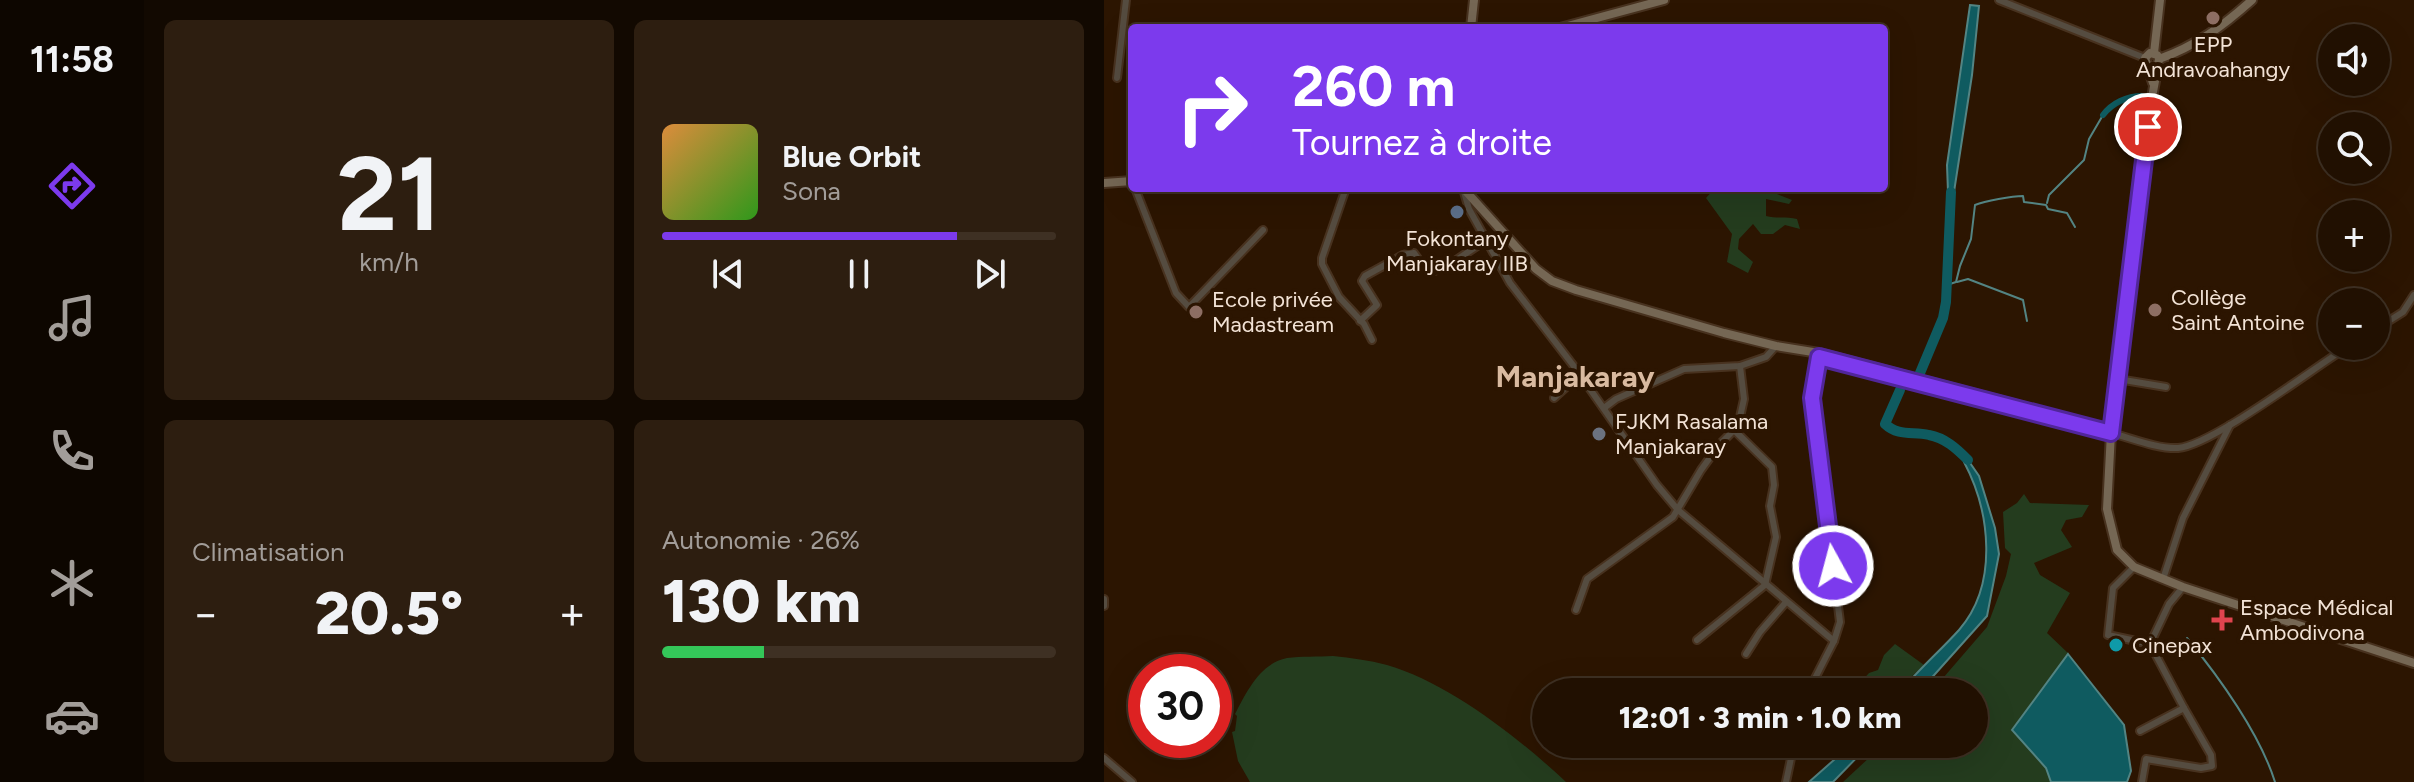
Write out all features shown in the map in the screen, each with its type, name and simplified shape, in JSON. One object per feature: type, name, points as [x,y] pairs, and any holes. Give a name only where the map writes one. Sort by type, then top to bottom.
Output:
[{"type":"main road","points":[[1471,24],[1474,0]]},
{"type":"main road","points":[[1575,24],[1664,0]]},
{"type":"main road","points":[[2160,0],[2153,84],[2111,433],[2108,522],[2117,550],[2134,567],[2183,587],[2414,663]]},
{"type":"main road","points":[[2153,60],[2187,49],[2221,28],[2252,0]]},
{"type":"main road","points":[[1104,183],[1128,181]]},
{"type":"main road","points":[[1466,192],[1536,269],[1552,281],[1776,346],[2111,433]]},
{"type":"main road","points":[[2095,427],[2114,412]]},
{"type":"street","points":[[1117,78],[1126,0]]},
{"type":"street","points":[[1999,0],[2153,60]]},
{"type":"street","points":[[1137,192],[1176,293],[1189,307],[1263,230]]},
{"type":"street","points":[[1345,192],[1322,264],[1339,297],[1372,340]]},
{"type":"street","points":[[1465,192],[1469,209],[1510,283],[1576,369],[1657,485],[1678,510],[1834,641]]},
{"type":"street","points":[[1360,321],[1377,305],[1362,281],[1365,276],[1403,255],[1414,253],[1428,273],[1446,267],[1486,240]]},
{"type":"street","points":[[2390,320],[2403,312],[2414,295]]},
{"type":"street","points":[[1604,408],[1616,399],[1684,369],[1740,366],[1766,357],[1776,346]]},
{"type":"street","points":[[1815,678],[1840,622],[1812,398],[1816,354]]},
{"type":"street","points":[[2111,433],[2173,448],[2189,447],[2328,360]]},
{"type":"street","points":[[1576,610],[1587,579],[1673,517],[1701,470],[1738,426],[1744,399],[1740,366]]},
{"type":"street","points":[[1554,398],[1565,388],[1576,369]]},
{"type":"street","points":[[2118,379],[2166,387]]},
{"type":"street","points":[[2163,579],[2183,518],[2231,423]]},
{"type":"street","points":[[1697,640],[1765,585],[1776,537],[1770,506],[1774,485],[1772,467],[1734,430]]},
{"type":"street","points":[[2134,567],[2113,588],[2108,635],[2150,644],[2211,755],[2212,766],[2201,768],[2146,759],[2142,782]]},
{"type":"street","points":[[2150,644],[2169,604],[2183,587]]},
{"type":"street","points":[[1104,599],[1104,606]]},
{"type":"street","points":[[1746,654],[1786,602]]},
{"type":"street","points":[[2140,731],[2184,708]]},
{"type":"street","points":[[1104,758],[1132,782]]},
{"type":"street","points":[[1786,782],[1791,758]]},
{"type":"green space","points":[[1711,192],[1776,192],[1792,200],[1789,204],[1766,199],[1766,216],[1797,219],[1800,229],[1785,225],[1773,234],[1761,234],[1753,224],[1739,239],[1738,249],[1753,262],[1748,273],[1727,262],[1732,234],[1706,198]]},
{"type":"green space","points":[[2024,494],[2030,503],[2089,505],[2082,517],[2066,520],[2061,530],[2072,547],[2034,563],[2040,575],[2070,593],[2047,633],[2069,654],[2011,730],[2045,766],[2051,782],[1843,782],[1869,758],[1988,758],[1988,678],[1943,678],[1987,627],[2011,554],[2005,548],[2003,512]]},
{"type":"green space","points":[[1895,644],[1924,665],[1910,678],[1865,678],[1878,670],[1884,655]]},
{"type":"green space","points":[[1333,656],[1367,660],[1411,673],[1458,698],[1505,730],[1532,752],[1532,758],[1538,758],[1566,782],[1250,782],[1238,761],[1232,732],[1235,731],[1235,714],[1262,672],[1277,661],[1292,657]]},
{"type":"water","points":[[1970,5],[1979,6],[1972,75],[1954,192],[1948,192],[1947,165]]},
{"type":"water","points":[[1968,460],[1979,476],[1995,528],[1999,554],[1987,616],[1932,678],[1912,678],[1959,630],[1972,612],[1980,591],[1985,570],[1984,525],[1980,502],[1964,462]]},
{"type":"water","points":[[2068,654],[2124,725],[2131,771],[2127,782],[2051,782],[2046,768],[2012,730]]},
{"type":"water","points":[[1836,758],[1856,758],[1833,782],[1809,782]]},
{"type":"waterway","points":[[2103,115],[2120,101],[2142,96]]},
{"type":"waterway","points":[[2047,203],[2049,195],[2084,160],[2089,139],[2103,115]]},
{"type":"waterway","points":[[1920,373],[1943,318],[1946,302],[1951,192]]},
{"type":"waterway","points":[[1947,285],[1956,282],[1971,239],[1975,205],[2023,196],[2024,202],[2046,205],[2048,209],[2067,213],[2075,227]]},
{"type":"waterway","points":[[1957,282],[1968,279],[2023,300],[2027,321]]},
{"type":"waterway","points":[[1900,390],[1885,424],[1901,432],[1940,438],[1968,460]]},
{"type":"waterway","points":[[2187,638],[2249,726],[2275,782]]},
{"type":"place","name":"EPP Andravoahangy","points":[[2213,18]]},
{"type":"place","name":"Fokontany Manjakaray IIB","points":[[1457,212]]},
{"type":"place","name":"Collège Saint Antoine","points":[[2155,310]]},
{"type":"place","name":"Ecole privée Madastream","points":[[1196,312]]},
{"type":"place","name":"FJKM Rasalama Manjakaray","points":[[1599,434]]},
{"type":"place","name":"Espace Médical Ambodivona","points":[[2222,620]]},
{"type":"place","name":"Cinepax","points":[[2116,645]]},
{"type":"district","name":"Manjakaray","points":[[1575,376]]},
{"type":"route","points":[[1833,566],[1812,398],[1819,357],[2111,433],[2148,127]]}]
